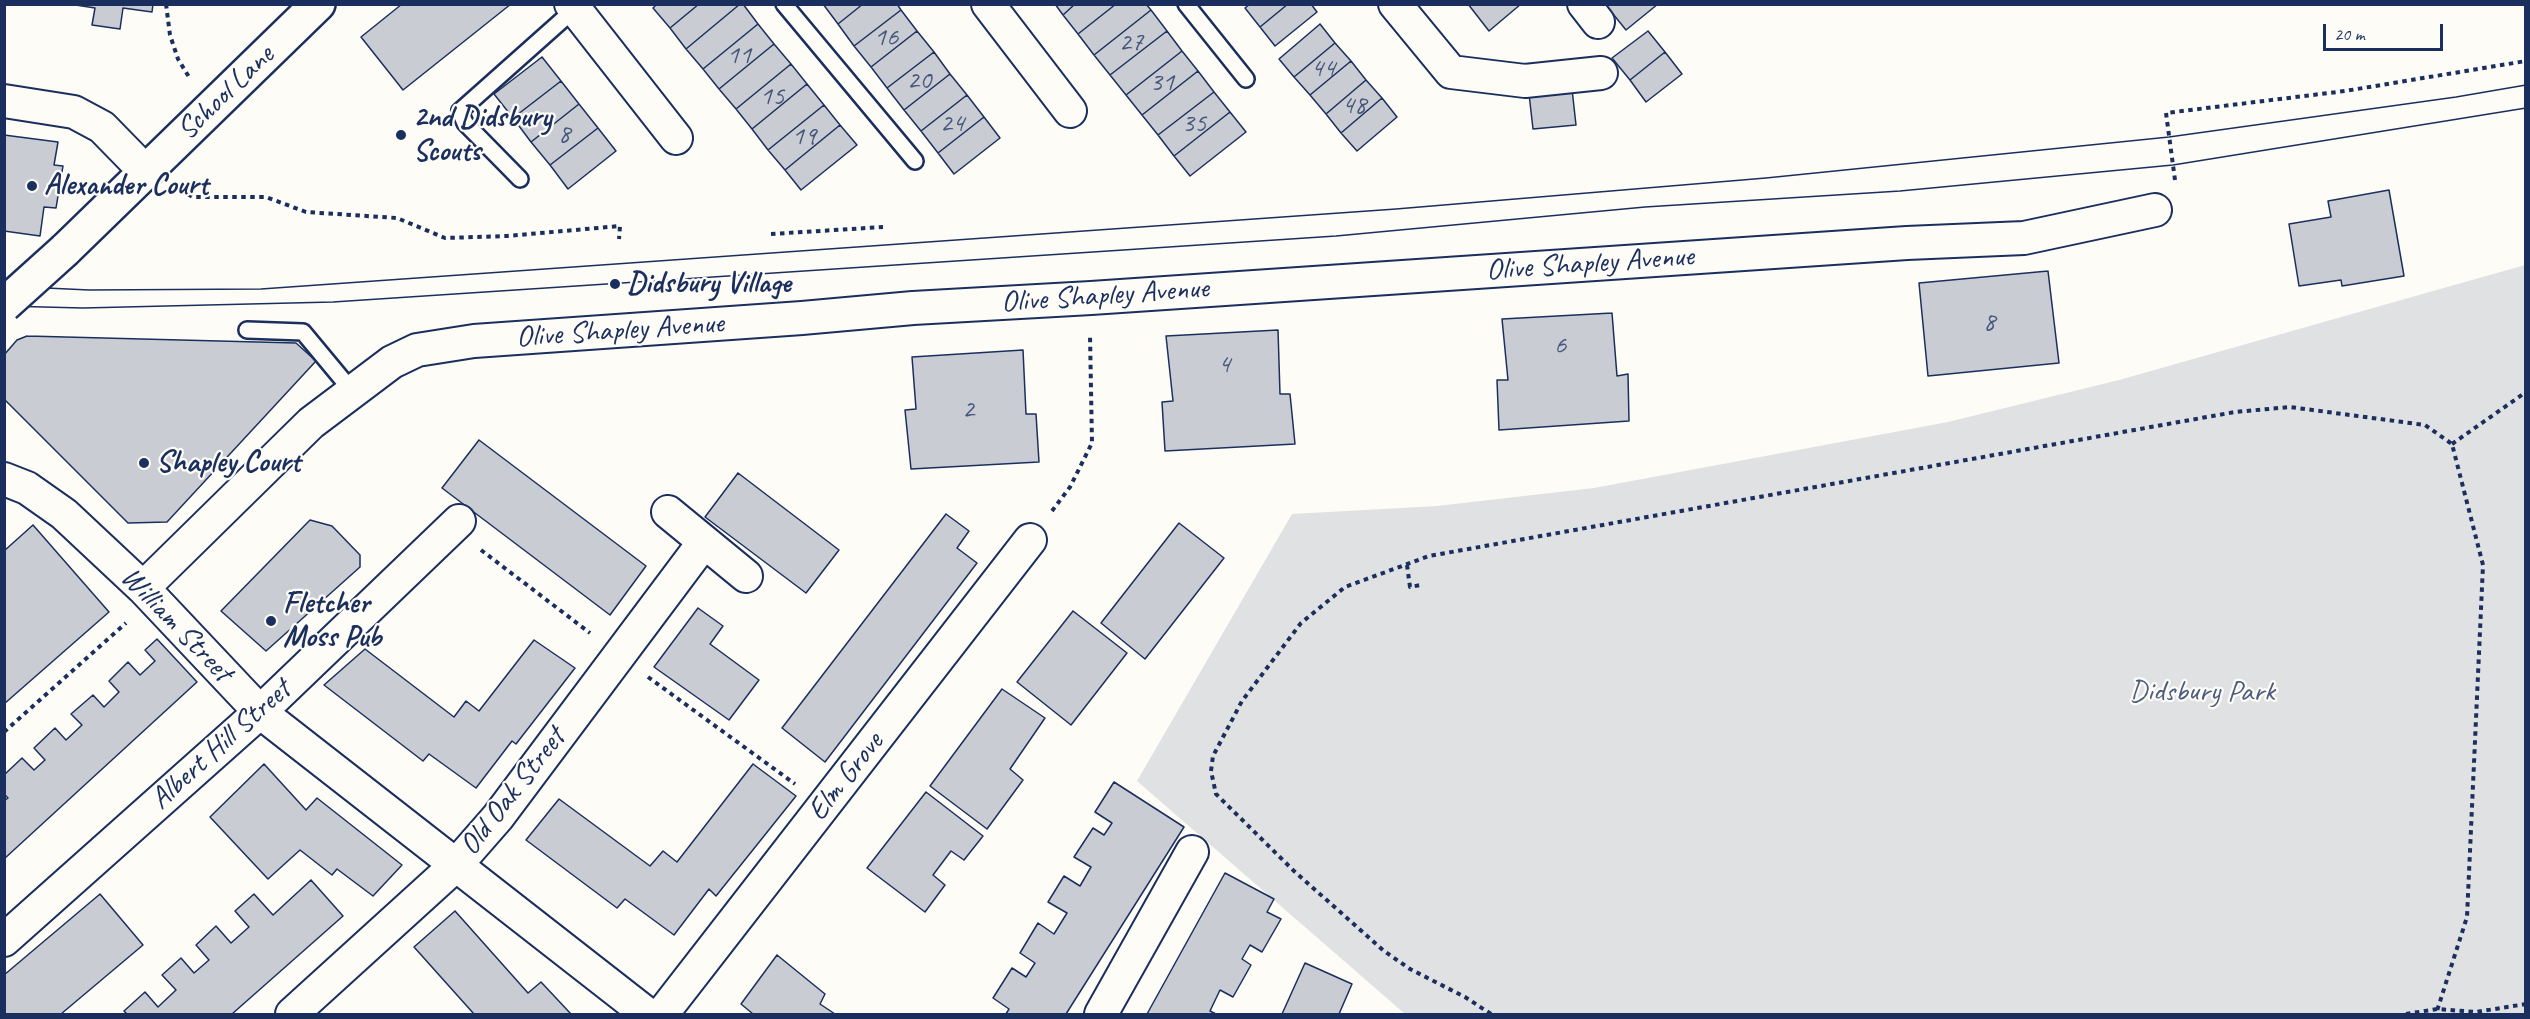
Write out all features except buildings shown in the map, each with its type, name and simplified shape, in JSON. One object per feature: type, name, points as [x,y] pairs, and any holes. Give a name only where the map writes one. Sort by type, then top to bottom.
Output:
[{"type":"street","name":"School Lane","points":[[4,305],[65,250],[318,4]]},
{"type":"street","points":[[988,4],[1070,111]]},
{"type":"street","points":[[1395,4],[1450,72],[1525,81],[1600,73]]},
{"type":"street","points":[[576,6],[676,138]]},
{"type":"street","points":[[4,101],[74,112],[102,127],[145,171]]},
{"type":"street","name":"Olive Shapley Avenue","points":[[148,593],[311,423],[392,362],[417,350],[474,341],[791,319],[913,308],[1907,243],[2024,238],[2156,210]]},
{"type":"street","name":"William Street","points":[[4,479],[27,488],[64,514],[148,593],[260,712],[456,865]]},
{"type":"street","points":[[668,512],[746,576]]},
{"type":"street","name":"Albert Hill Street","points":[[4,940],[260,712],[456,524]]},
{"type":"street","name":"Elm Grove","points":[[662,1014],[1030,540]]},
{"type":"street","name":"Old Oak Street","points":[[292,1014],[456,865],[498,817],[704,542]]},
{"type":"street","points":[[1101,1014],[1192,852]]},
{"type":"street","points":[[456,865],[647,1014]]},
{"type":"lane","points":[[783,4],[915,161]]},
{"type":"lane","points":[[1186,4],[1246,79]]},
{"type":"lane","points":[[520,180],[465,123],[460,111],[576,6]]},
{"type":"lane","points":[[247,330],[303,332],[352,391]]},
{"type":"path","points":[[166,4],[170,35],[178,59],[211,108]]},
{"type":"path","points":[[2176,187],[2166,113],[2345,91],[2526,61]]},
{"type":"path","points":[[145,171],[193,197],[266,197],[306,212],[397,218],[445,238],[507,236],[620,226],[619,239]]},
{"type":"path","points":[[771,234],[883,227]]},
{"type":"path","points":[[1030,540],[1070,487],[1092,442],[1091,298]]},
{"type":"path","points":[[2452,444],[2526,392]]},
{"type":"path","points":[[1491,1014],[1465,997],[1410,969],[1384,951],[1294,871],[1216,794],[1211,771],[1213,756],[1242,701],[1301,623],[1345,587],[1429,556],[2235,412],[2290,407],[2425,425],[2452,444],[2483,564],[2467,917],[2437,1012]]},
{"type":"path","points":[[456,524],[619,656],[824,805]]},
{"type":"path","points":[[1407,565],[1410,586],[1421,585]]},
{"type":"path","points":[[4,732],[148,593]]},
{"type":"path","points":[[2406,1014],[2476,1012],[2526,1004]]},
{"type":"green space","name":"Didsbury Park","points":[[2525,265],[2525,1014],[1405,1014],[1137,781],[1292,514],[1437,506],[1594,488],[1948,422],[2119,380]]},
{"type":"tram line","points":[[4,286],[89,290],[261,289],[1396,209],[1766,178],[2169,137],[2526,85]]},
{"type":"tram line","points":[[4,306],[83,308],[333,302],[1336,236],[1645,207],[1900,191],[2173,165],[2526,108]]},
{"type":"place","name":"2nd Didsbury Scouts","points":[[401,135]]},
{"type":"place","name":"Alexander Court","points":[[32,186]]},
{"type":"place","name":"Didsbury Village","points":[[615,284]]},
{"type":"place","name":"Shapley Court","points":[[144,463]]},
{"type":"place","name":"Fletcher Moss Pub","points":[[271,621]]}]
